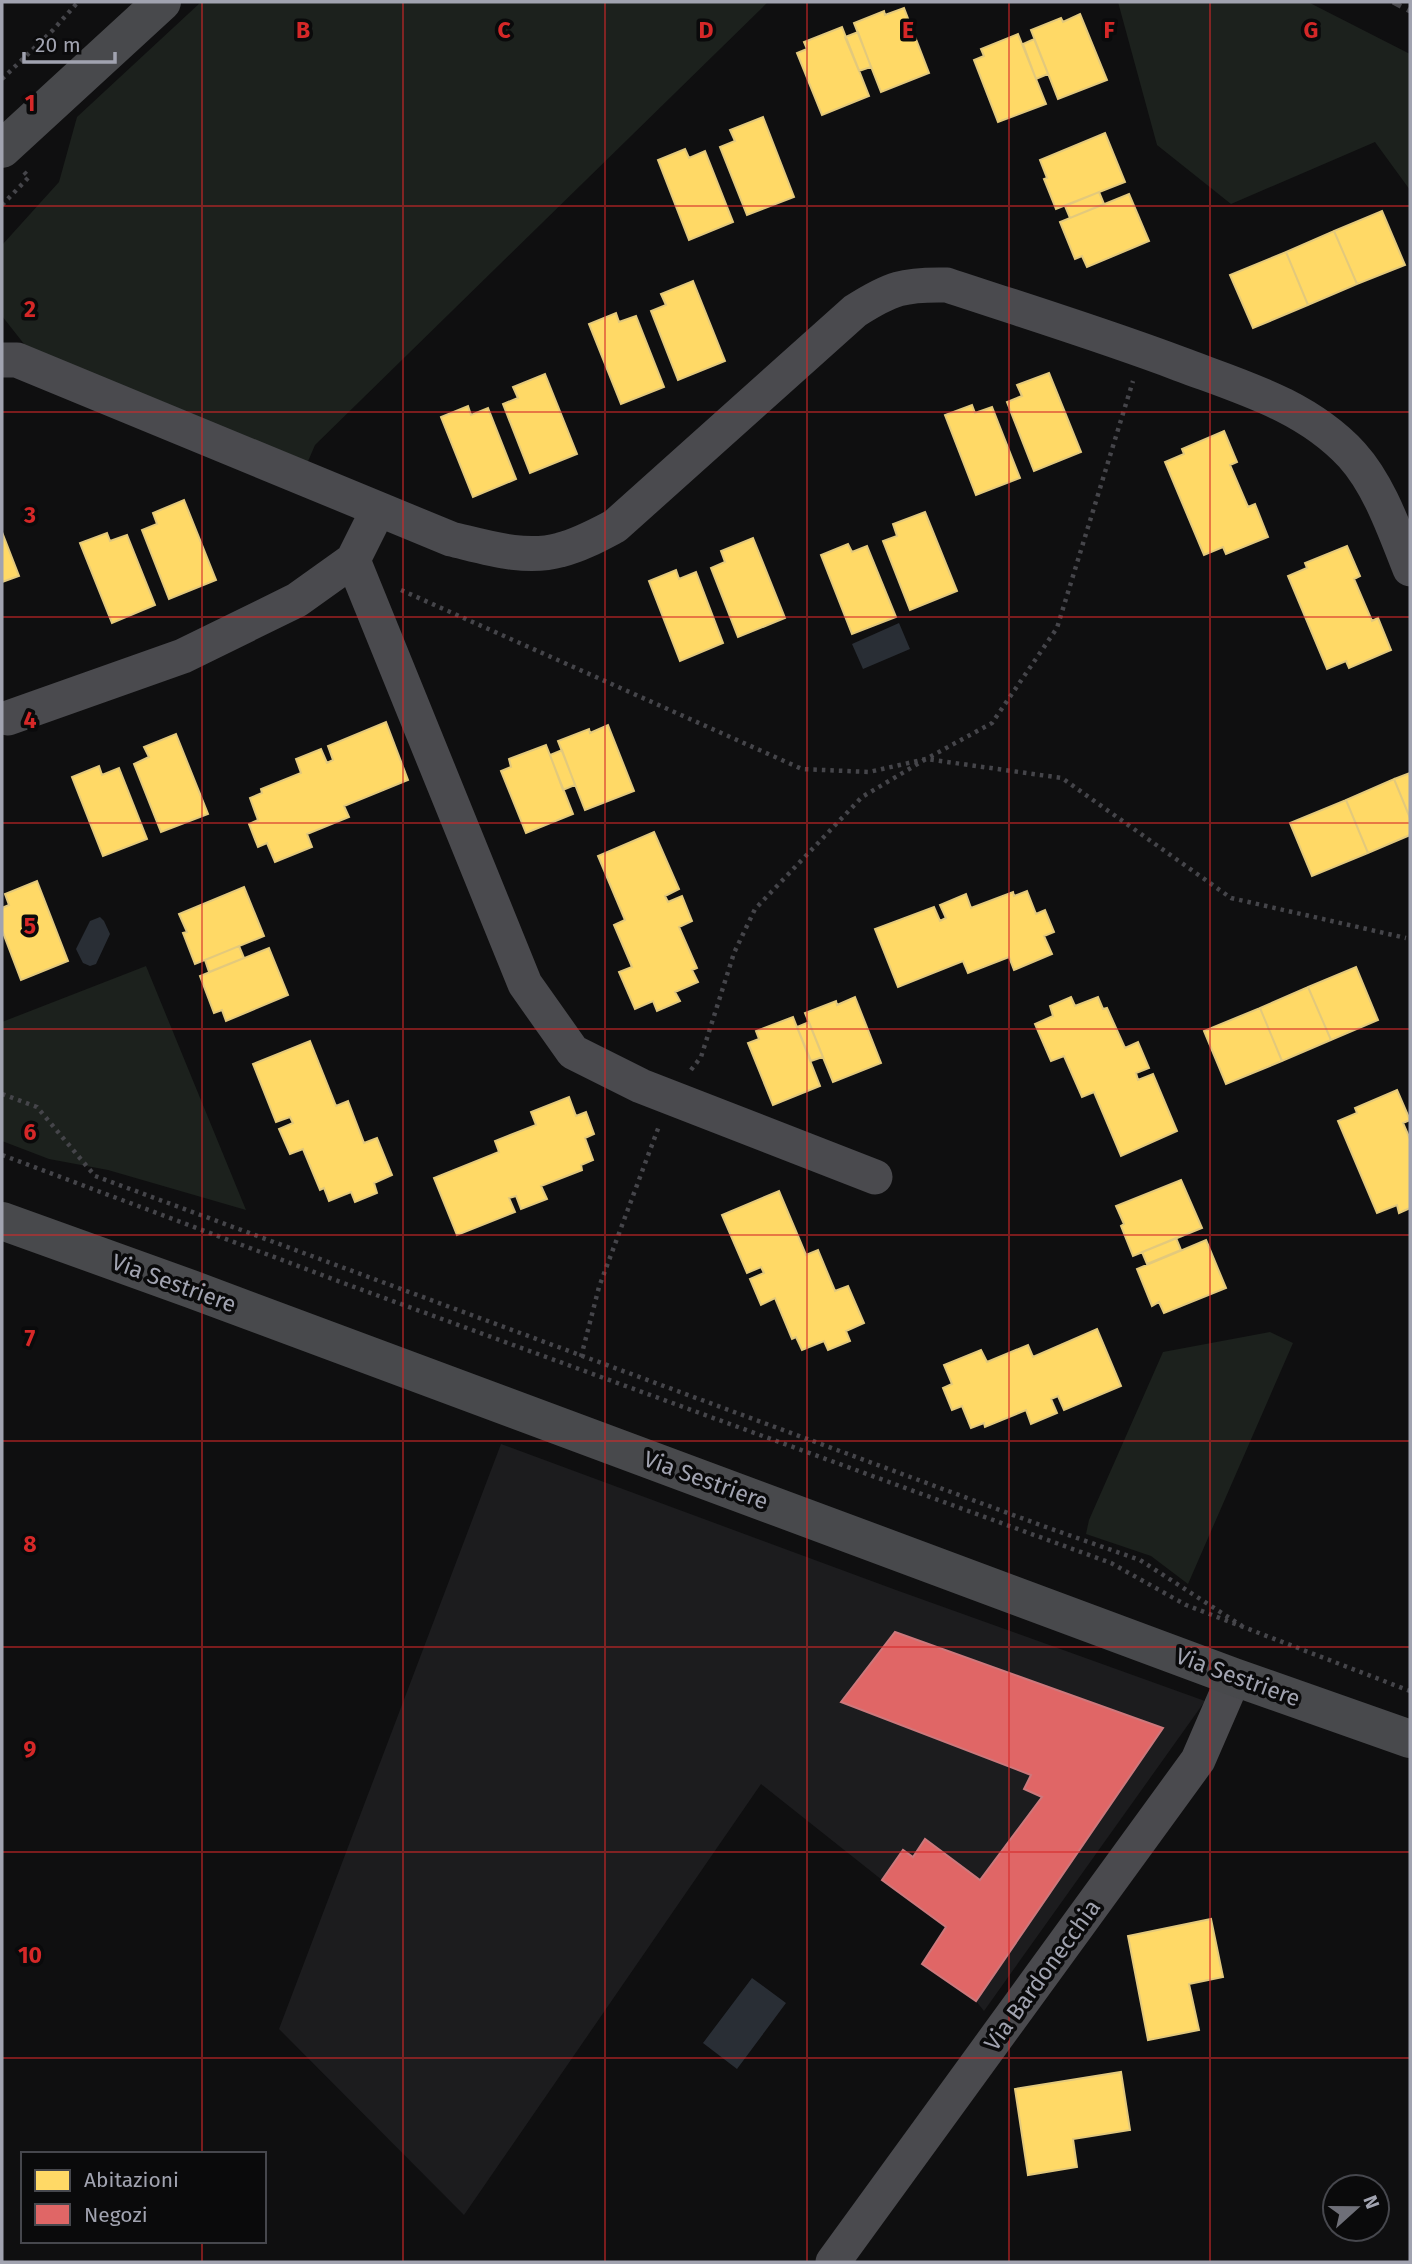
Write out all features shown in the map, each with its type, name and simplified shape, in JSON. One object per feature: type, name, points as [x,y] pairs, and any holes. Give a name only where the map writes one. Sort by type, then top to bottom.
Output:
[{"type":"main road","points":[[2,149],[162,2]]},
{"type":"main road","name":"Via Sestriere","points":[[2,1222],[243,1308],[1234,1677],[1410,1739]]},
{"type":"street","points":[[7,355],[450,539],[496,550],[529,553],[558,551],[615,526],[855,311],[883,293],[914,284],[947,285],[1143,350],[1271,398],[1316,422],[1353,457],[1381,499],[1410,569]]},
{"type":"street","points":[[8,718],[183,656],[297,600],[353,560],[378,510]]},
{"type":"street","points":[[353,560],[525,984],[573,1052],[641,1086],[875,1177]]},
{"type":"street","name":"Via Bardonecchia","points":[[833,2262],[1198,1760],[1234,1677]]},
{"type":"path","points":[[2,79],[78,2]]},
{"type":"path","points":[[581,1357],[599,1287],[670,1097],[701,1057],[734,953],[755,909],[862,797],[992,723],[1057,628],[1143,350]]},
{"type":"path","points":[[368,596],[401,590],[802,769],[869,772],[926,760],[1062,778],[1231,898],[1406,938]]},
{"type":"path","points":[[2,1094],[37,1107],[95,1177],[1140,1560],[1252,1632]]},
{"type":"path","points":[[2,1155],[346,1284],[1111,1563],[1186,1605],[1410,1691]]},
{"type":"shaded area","points":[[201,2],[768,2],[315,445],[306,466],[28,349],[2,316],[3,244],[59,182],[77,117]]},
{"type":"shaded area","points":[[1118,2],[1308,2],[1410,54],[1410,190],[1375,142],[1231,204],[1157,145]]},
{"type":"shaded area","points":[[899,623],[910,649],[863,669],[852,644]]},
{"type":"shaded area","points":[[100,917],[110,934],[96,964],[90,966],[83,963],[76,949],[90,921]]},
{"type":"shaded area","points":[[146,966],[246,1210],[108,1170],[49,1159],[2,1141],[2,1022]]},
{"type":"shaded area","points":[[1270,1332],[1293,1343],[1188,1584],[1151,1556],[1086,1534],[1089,1520],[1163,1352]]},
{"type":"shaded area","points":[[501,1444],[1205,1701],[984,2011],[976,2001],[922,1964],[946,1927],[761,1784],[464,2215],[279,2029]]},
{"type":"shaded area","points":[[752,1978],[786,2003],[737,2069],[703,2043]]},
{"type":"building: Abitazioni","points":[[904,8],[929,73],[881,92],[854,23],[884,11],[885,15]]},
{"type":"building: Abitazioni","points":[[1080,14],[1107,80],[1058,99],[1031,30],[1061,18],[1063,22]]},
{"type":"building: Abitazioni","points":[[842,27],[869,96],[822,115],[797,53],[807,49],[804,42]]},
{"type":"building: Abitazioni","points":[[858,32],[871,67],[859,71],[845,37]]},
{"type":"building: Abitazioni","points":[[1018,34],[1046,104],[998,122],[974,60],[984,56],[981,49]]},
{"type":"building: Abitazioni","points":[[1034,39],[1048,74],[1036,79],[1023,44]]},
{"type":"building: Abitazioni","points":[[763,117],[794,197],[747,215],[720,147],[735,141],[730,130]]},
{"type":"building: Abitazioni","points":[[1105,133],[1125,182],[1056,209],[1040,160]]},
{"type":"building: Abitazioni","points":[[685,149],[689,158],[705,151],[733,222],[689,240],[658,160]]},
{"type":"building: Abitazioni","points":[[1099,192],[1104,204],[1070,218],[1065,206]]},
{"type":"building: Abitazioni","points":[[1129,194],[1149,241],[1087,267],[1082,256],[1075,259],[1060,222]]},
{"type":"building: Abitazioni","points":[[1382,211],[1405,265],[1357,284],[1334,231]]},
{"type":"building: Abitazioni","points":[[1334,231],[1357,284],[1308,305],[1286,252]]},
{"type":"building: Abitazioni","points":[[1286,252],[1308,305],[1253,328],[1230,275]]},
{"type":"building: Abitazioni","points":[[693,281],[725,361],[678,380],[651,311],[666,305],[661,294]]},
{"type":"building: Abitazioni","points":[[616,313],[619,322],[636,316],[664,387],[621,404],[589,324]]},
{"type":"building: Abitazioni","points":[[1049,373],[1081,452],[1034,471],[1007,402],[1022,396],[1017,385]]},
{"type":"building: Abitazioni","points":[[545,374],[577,454],[530,473],[503,404],[518,398],[513,387]]},
{"type":"building: Abitazioni","points":[[972,405],[975,413],[992,407],[1020,478],[976,495],[945,415]]},
{"type":"building: Abitazioni","points":[[468,406],[471,415],[488,408],[516,479],[473,497],[441,417]]},
{"type":"building: Abitazioni","points":[[1224,431],[1237,462],[1230,465],[1248,507],[1255,504],[1268,537],[1226,554],[1223,547],[1204,555],[1165,462],[1184,454],[1182,449]]},
{"type":"building: Abitazioni","points":[[184,500],[216,580],[169,599],[142,530],[157,524],[153,513]]},
{"type":"building: Abitazioni","points":[[925,512],[957,591],[910,610],[883,541],[897,536],[893,524]]},
{"type":"building: Abitazioni","points":[[2,532],[19,576],[2,582]]},
{"type":"building: Abitazioni","points":[[107,533],[110,541],[127,535],[155,605],[112,623],[80,543]]},
{"type":"building: Abitazioni","points":[[753,538],[785,618],[738,637],[711,568],[725,562],[721,551]]},
{"type":"building: Abitazioni","points":[[848,544],[852,552],[867,546],[896,617],[852,634],[821,555]]},
{"type":"building: Abitazioni","points":[[1347,546],[1360,576],[1354,579],[1372,621],[1378,618],[1391,650],[1349,668],[1346,661],[1327,669],[1288,576],[1307,568],[1305,563]]},
{"type":"building: Abitazioni","points":[[676,570],[679,579],[696,572],[723,643],[680,661],[649,581]]},
{"type":"building: Abitazioni","points":[[386,722],[408,780],[344,806],[349,817],[307,834],[312,847],[275,862],[267,843],[258,847],[249,824],[258,820],[250,798],[262,793],[261,789],[301,773],[296,759],[321,749],[327,763],[333,760],[328,746]]},
{"type":"building: Abitazioni","points":[[608,725],[634,791],[585,810],[558,741],[589,729],[590,733]]},
{"type":"building: Abitazioni","points":[[176,734],[208,814],[161,832],[134,764],[149,757],[144,747]]},
{"type":"building: Abitazioni","points":[[546,745],[573,814],[526,833],[501,771],[511,767],[509,759]]},
{"type":"building: Abitazioni","points":[[562,750],[575,785],[563,790],[550,755]]},
{"type":"building: Abitazioni","points":[[99,766],[102,775],[119,768],[147,839],[103,856],[72,777]]},
{"type":"building: Abitazioni","points":[[1410,773],[1410,818],[1394,779]]},
{"type":"building: Abitazioni","points":[[1394,779],[1410,818],[1410,835],[1368,853],[1346,800]]},
{"type":"building: Abitazioni","points":[[1346,800],[1368,853],[1312,876],[1290,823]]},
{"type":"building: Abitazioni","points":[[654,832],[679,889],[665,896],[668,902],[682,896],[692,921],[679,927],[697,968],[692,970],[698,982],[675,992],[680,1001],[657,1011],[653,1001],[635,1009],[619,972],[632,967],[614,925],[625,920],[598,856]]},
{"type":"building: Abitazioni","points":[[37,881],[68,961],[21,980],[2,930],[2,908],[9,905],[5,894]]},
{"type":"building: Abitazioni","points":[[244,887],[264,936],[195,964],[183,933],[187,932],[179,914]]},
{"type":"building: Abitazioni","points":[[1027,891],[1036,914],[1045,910],[1054,932],[1044,936],[1052,954],[1014,970],[1009,957],[968,973],[963,961],[898,987],[875,929],[934,907],[940,921],[946,918],[940,905],[966,894],[971,908],[1013,892],[1014,896]]},
{"type":"building: Abitazioni","points":[[239,946],[244,958],[209,972],[205,960]]},
{"type":"building: Abitazioni","points":[[269,948],[288,995],[226,1021],[222,1010],[214,1013],[200,976]]},
{"type":"building: Abitazioni","points":[[1356,967],[1378,1020],[1331,1040],[1308,987]]},
{"type":"building: Abitazioni","points":[[1308,987],[1331,1040],[1282,1061],[1260,1008]]},
{"type":"building: Abitazioni","points":[[855,997],[881,1063],[833,1082],[805,1013],[836,1001],[837,1005]]},
{"type":"building: Abitazioni","points":[[1071,997],[1075,1006],[1098,997],[1103,1009],[1107,1008],[1125,1048],[1138,1042],[1149,1068],[1136,1073],[1138,1080],[1153,1074],[1177,1131],[1121,1156],[1094,1092],[1082,1097],[1064,1056],[1051,1061],[1035,1024],[1053,1016],[1050,1006]]},
{"type":"building: Abitazioni","points":[[1260,1008],[1282,1061],[1226,1084],[1204,1031]]},
{"type":"building: Abitazioni","points":[[793,1017],[820,1086],[773,1105],[748,1043],[759,1039],[756,1031]]},
{"type":"building: Abitazioni","points":[[809,1022],[823,1057],[811,1061],[797,1027]]},
{"type":"building: Abitazioni","points":[[310,1041],[336,1106],[348,1101],[364,1143],[377,1138],[392,1175],[374,1183],[377,1193],[355,1202],[351,1192],[329,1201],[324,1188],[320,1190],[303,1149],[290,1154],[279,1129],[293,1123],[290,1117],[276,1122],[253,1064]]},
{"type":"building: Abitazioni","points":[[1397,1090],[1410,1120],[1403,1123],[1410,1139],[1410,1208],[1399,1213],[1397,1205],[1377,1213],[1338,1121],[1357,1113],[1355,1108]]},
{"type":"building: Abitazioni","points":[[569,1097],[576,1116],[586,1112],[594,1134],[585,1138],[593,1160],[581,1165],[582,1170],[541,1186],[547,1199],[521,1209],[516,1196],[509,1198],[515,1212],[457,1235],[434,1178],[499,1152],[495,1141],[536,1125],[531,1112]]},
{"type":"building: Abitazioni","points":[[1181,1180],[1202,1228],[1133,1256],[1116,1206]]},
{"type":"building: Abitazioni","points":[[779,1191],[806,1255],[818,1250],[835,1291],[848,1286],[864,1323],[846,1331],[850,1341],[828,1350],[824,1341],[802,1350],[796,1337],[792,1339],[775,1298],[761,1305],[750,1279],[764,1273],[761,1267],[747,1273],[722,1215]]},
{"type":"building: Abitazioni","points":[[1176,1238],[1181,1250],[1147,1264],[1142,1252]]},
{"type":"building: Abitazioni","points":[[1206,1240],[1226,1288],[1164,1313],[1159,1302],[1152,1306],[1137,1269]]},
{"type":"building: Abitazioni","points":[[1097,1329],[1121,1386],[1064,1410],[1058,1396],[1051,1399],[1057,1413],[1031,1424],[1026,1410],[985,1427],[984,1423],[971,1428],[962,1406],[952,1410],[943,1388],[952,1384],[944,1365],[981,1350],[987,1362],[1028,1345],[1033,1357]]},
{"type":"building: Abitazioni","points":[[1211,1919],[1223,1977],[1189,1984],[1199,2030],[1148,2040],[1128,1936]]},
{"type":"building: Abitazioni","points":[[1121,2072],[1130,2130],[1073,2139],[1077,2167],[1028,2175],[1015,2089]]},
{"type":"building: Negozi","points":[[895,1632],[1163,1728],[976,2001],[922,1964],[946,1927],[882,1880],[903,1850],[913,1857],[925,1839],[980,1880],[1042,1797],[1024,1789],[1031,1775],[841,1702]]},
{"type":"railway","points":[[1393,2],[1410,11]]}]
